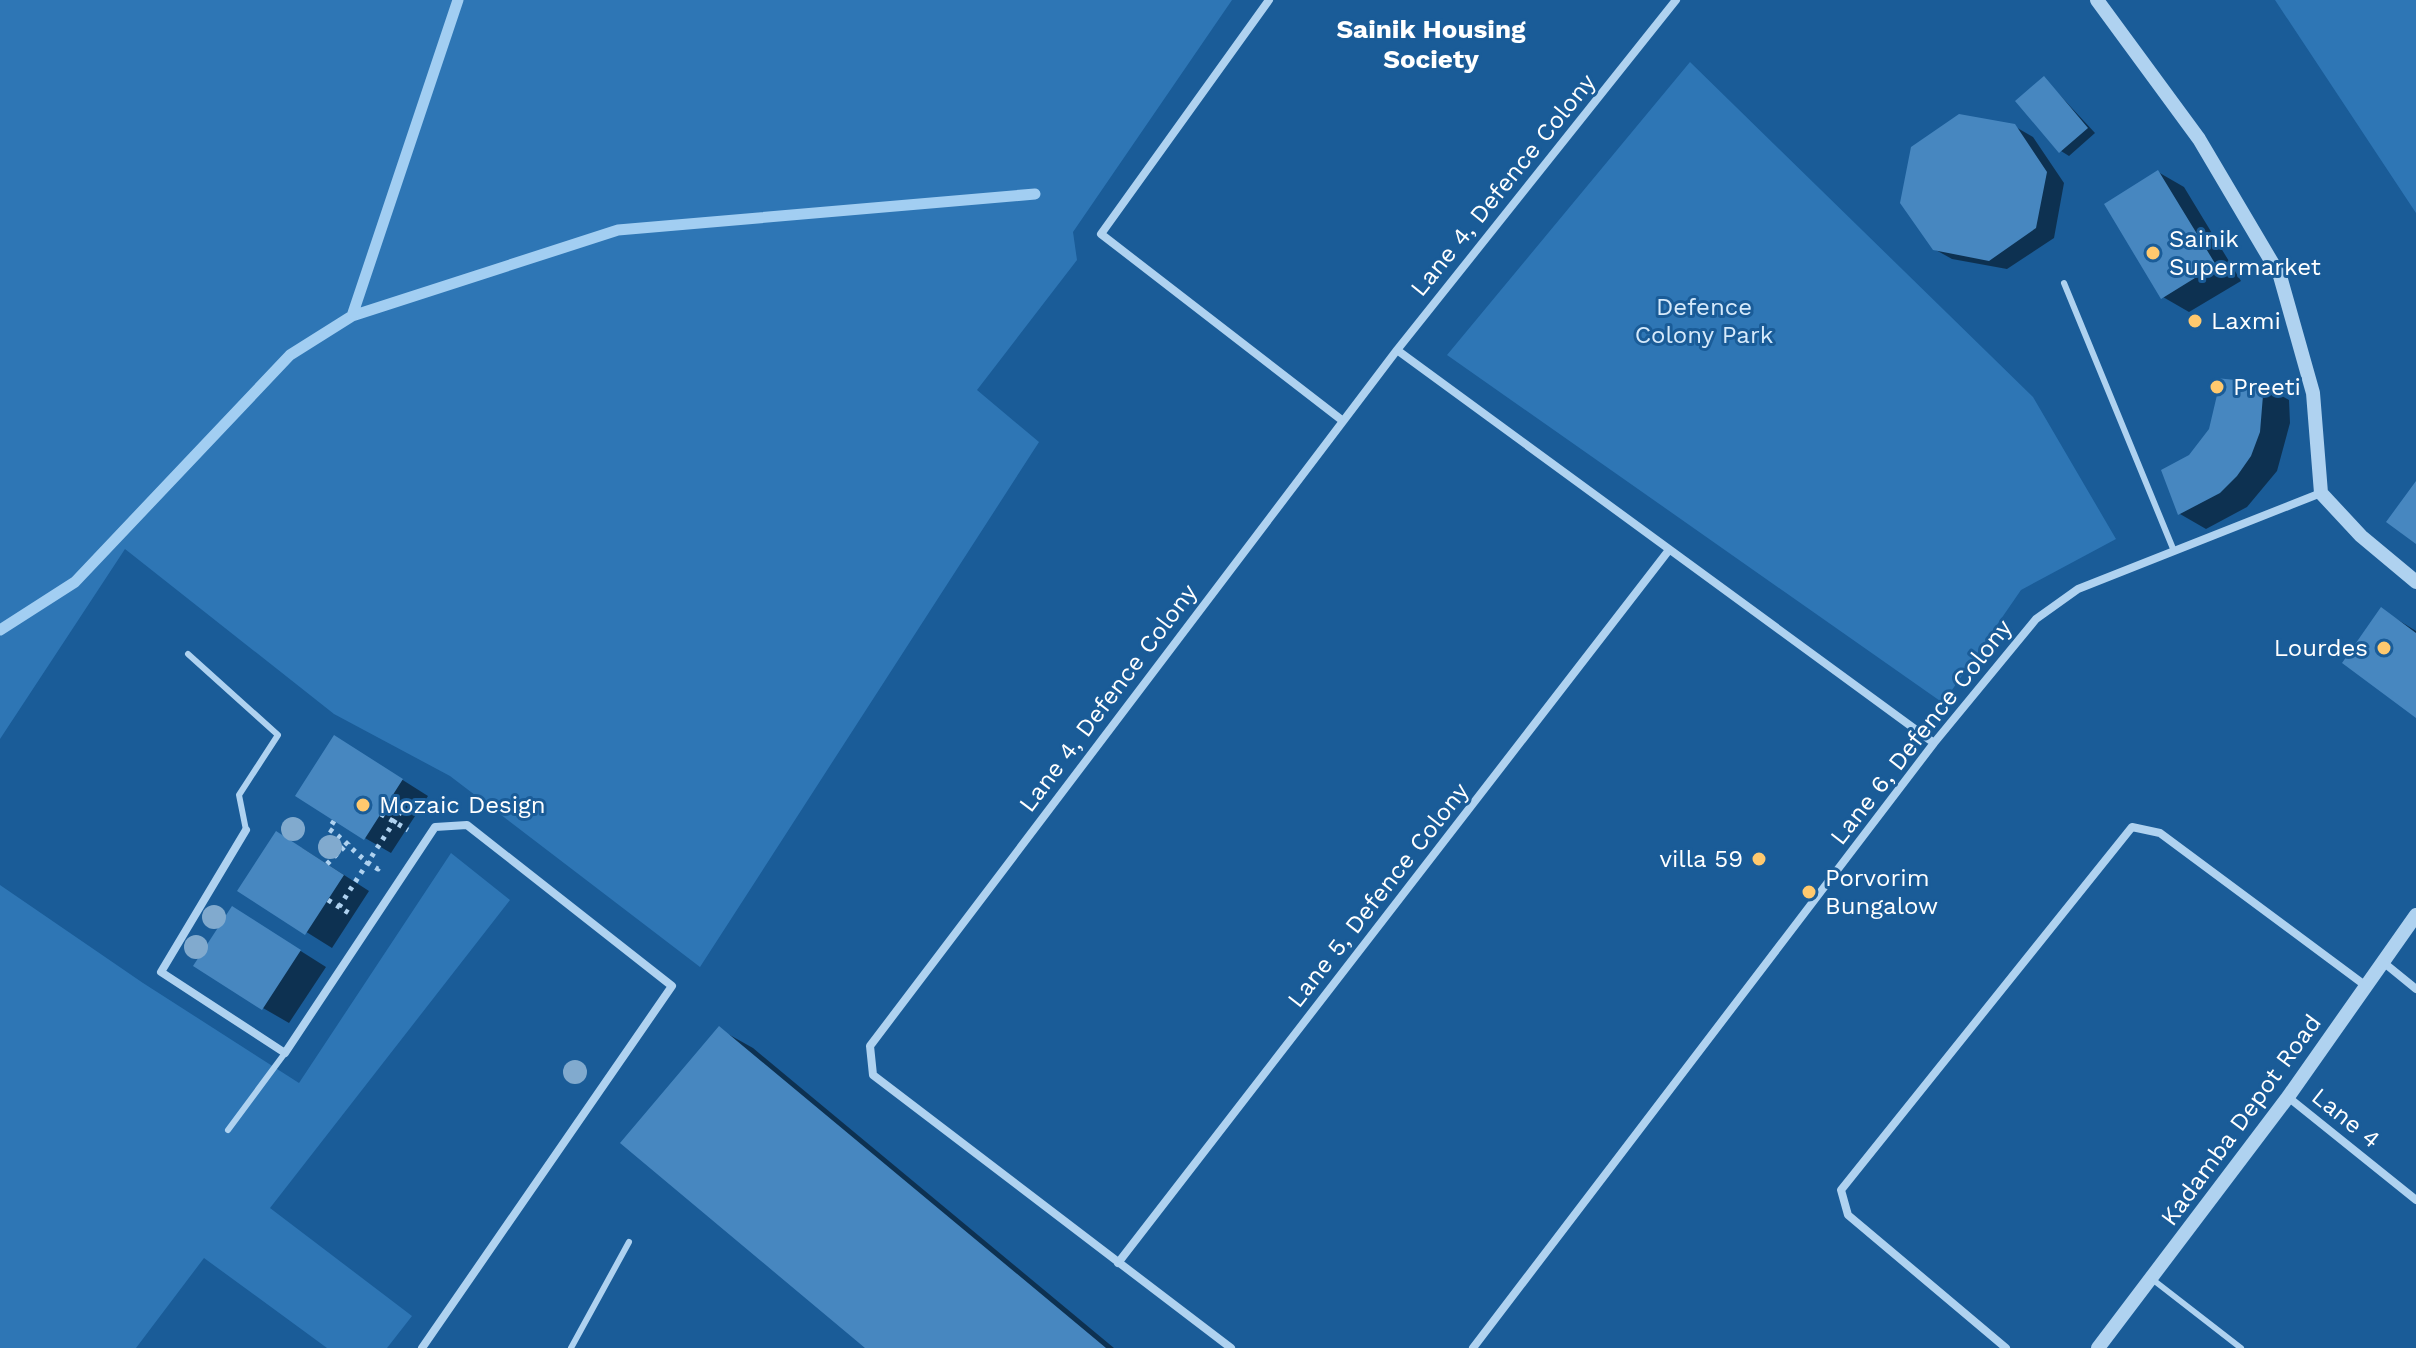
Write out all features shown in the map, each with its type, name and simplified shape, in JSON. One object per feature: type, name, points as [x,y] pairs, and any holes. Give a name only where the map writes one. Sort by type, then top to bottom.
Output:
[{"type":"street","points":[[1269,0],[1101,234],[1343,421]]},
{"type":"street","name":"Lane 4, Defence Colony","points":[[1231,1348],[873,1075],[870,1046],[1397,350],[1676,0]]},
{"type":"street","points":[[2097,0],[2199,139],[2280,276],[2313,393],[2321,493],[2361,536],[2416,582]]},
{"type":"street","points":[[1397,350],[1934,743]]},
{"type":"street","name":"Lane 6, Defence Colony","points":[[1473,1348],[1934,743],[2036,619],[2078,589],[2321,493]]},
{"type":"street","name":"Lane 5, Defence Colony","points":[[1118,1263],[1669,550]]},
{"type":"street","points":[[246,830],[161,972],[285,1053],[435,827],[467,825],[672,986],[422,1348]]},
{"type":"street","points":[[2006,1348],[1848,1215],[1841,1190],[2132,827],[2160,833],[2366,986]]},
{"type":"street","name":"Kadamba Depot Road","points":[[2098,1348],[2288,1097],[2416,915]]},
{"type":"street","points":[[2383,962],[2416,989]]},
{"type":"street","name":"Lane 4","points":[[2288,1097],[2416,1200]]},
{"type":"lane","points":[[2064,283],[2174,551]]},
{"type":"lane","points":[[188,654],[278,735],[239,795],[246,830]]},
{"type":"lane","points":[[228,1130],[285,1053]]},
{"type":"lane","points":[[571,1348],[629,1242]]},
{"type":"lane","points":[[2151,1278],[2241,1348]]},
{"type":"path","points":[[339,907],[403,808],[389,801]]},
{"type":"path","points":[[334,821],[329,829],[349,842],[357,857],[378,869],[383,862]]},
{"type":"path","points":[[327,864],[349,842]]},
{"type":"path","points":[[377,848],[387,854]]},
{"type":"green space","points":[[0,0],[1232,0],[1073,232],[1077,260],[977,390],[1039,442],[700,967],[450,776],[334,714],[125,549],[0,739]]},
{"type":"green space","points":[[2275,0],[2416,0],[2416,213]]},
{"type":"green space","name":"Defence Colony Park","points":[[1690,62],[2033,397],[2116,539],[2021,590],[1943,703],[1447,355]]},
{"type":"green space","points":[[451,853],[510,900],[270,1208],[412,1316],[387,1348],[327,1348],[204,1258],[136,1348],[0,1348],[0,885],[143,983],[299,1083]]},
{"type":"building","points":[[2044,76],[2088,128],[2059,153],[2015,101]]},
{"type":"building","points":[[1959,114],[2015,124],[2047,172],[2036,228],[1989,261],[1933,250],[1900,203],[1911,147]]},
{"type":"building","points":[[2158,170],[2216,265],[2161,299],[2104,204]]},
{"type":"building","points":[[2216,378],[2264,383],[2260,432],[2251,456],[2237,476],[2220,493],[2178,515],[2161,470],[2189,455],[2209,429],[2217,395]]},
{"type":"building","points":[[2416,481],[2416,544],[2386,522]]},
{"type":"building","name":"Lourdes","points":[[2381,607],[2416,633],[2416,718],[2342,663]]},
{"type":"building","points":[[334,735],[403,779],[364,840],[295,796]]},
{"type":"building","points":[[276,831],[344,875],[305,935],[237,891]]},
{"type":"building","points":[[232,906],[301,950],[262,1010],[193,966]]},
{"type":"building","points":[[719,1026],[1106,1348],[865,1348],[620,1143]]},
{"type":"waterway","points":[[352,316],[458,0]]},
{"type":"waterway","points":[[0,630],[75,582],[290,355],[352,316],[618,230],[1035,194]]},
{"type":"place","name":"Sainik Supermarket","points":[[2153,253]]},
{"type":"place","name":"Laxmi","points":[[2195,321]]},
{"type":"place","name":"Preeti","points":[[2217,387]]},
{"type":"place","name":"Lourdes","points":[[2384,648]]},
{"type":"place","name":"Mozaic Design","points":[[363,805]]},
{"type":"place","name":"villa 59","points":[[1759,859]]},
{"type":"place","name":"Porvorim Bungalow","points":[[1809,892]]},
{"type":"district","name":"Sainik Housing Society","points":[[1431,44]]}]
